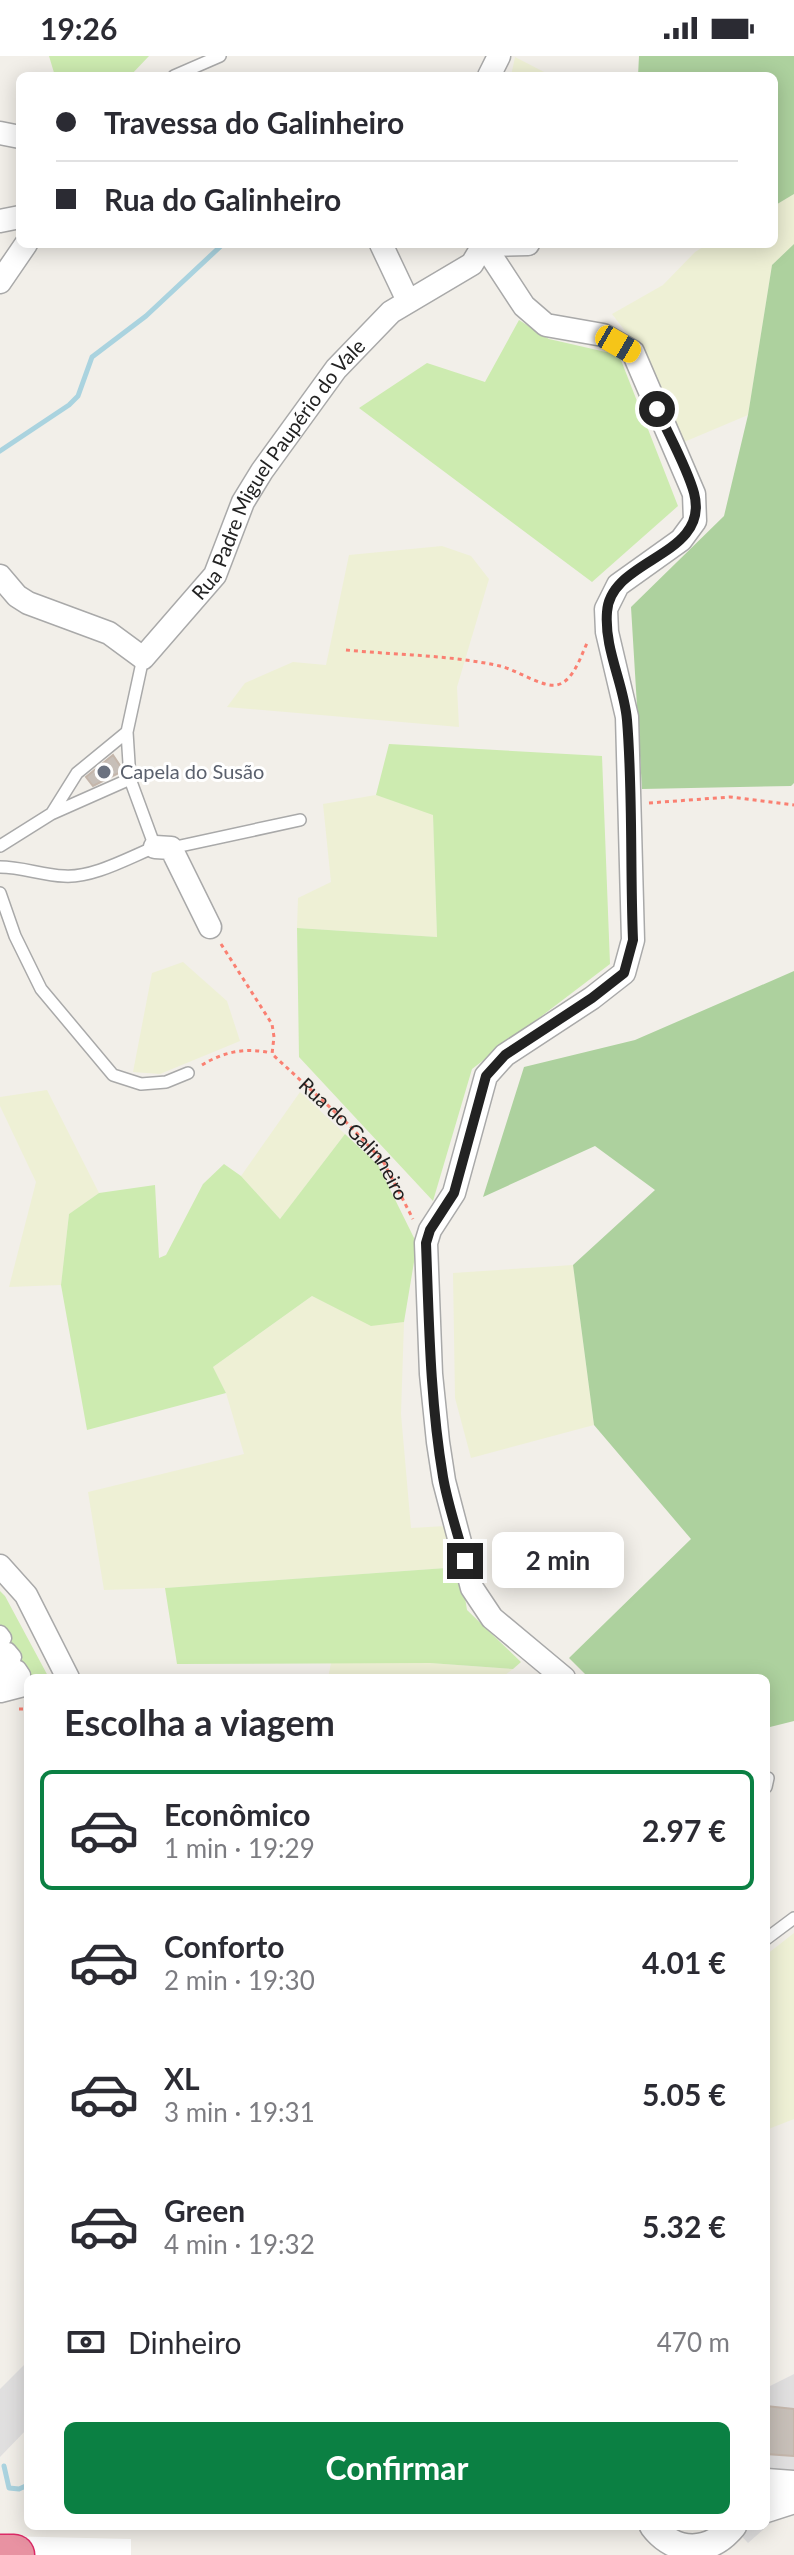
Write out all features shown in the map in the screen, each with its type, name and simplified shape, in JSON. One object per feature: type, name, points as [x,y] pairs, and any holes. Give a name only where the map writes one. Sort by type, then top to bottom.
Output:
[{"type":"highway","points":[[0,2555],[14,2555]]},
{"type":"street","points":[[0,282],[23,248]]},
{"type":"street","points":[[383,248],[408,301]]},
{"type":"street","name":"Rua Padre Miguel Paupério do Vale","points":[[143,658],[215,575],[243,502],[336,369],[391,312],[472,264],[482,248]]},
{"type":"street","points":[[487,248],[524,306],[546,325],[603,335],[633,352],[694,494],[695,521],[681,540],[618,585],[606,609],[627,717],[633,940],[624,973],[592,998],[505,1055],[486,1076],[454,1193],[430,1230],[426,1243],[431,1374],[438,1442],[444,1481],[472,1588],[492,1618],[559,1674]]},
{"type":"street","points":[[0,576],[17,596],[28,603],[109,633],[143,658]]},
{"type":"street","points":[[163,848],[210,927]]},
{"type":"street","points":[[4,1572],[26,1595],[66,1674]]},
{"type":"street","points":[[0,1653],[8,1651],[13,1657],[0,1660]]},
{"type":"street","points":[[0,1674],[18,1669],[22,1675],[0,1681]]},
{"type":"street","points":[[0,1692],[24,1688]]},
{"type":"street","points":[[0,1702],[24,1696]]},
{"type":"street","points":[[770,2482],[794,2484]]},
{"type":"street","points":[[770,2508],[794,2500]]},
{"type":"street","points":[[662,2541],[702,2551],[720,2541],[730,2530]]},
{"type":"lane","points":[[183,72],[220,56]]},
{"type":"lane","name":"Rua Padre Miguel Paupério do Vale","points":[[143,658],[127,732],[130,779],[163,848]]},
{"type":"lane","points":[[51,814],[77,773],[127,732]]},
{"type":"lane","points":[[0,846],[51,814],[130,779]]},
{"type":"lane","points":[[0,867],[65,876],[83,875],[163,848],[300,820]]},
{"type":"lane","points":[[0,893],[15,936],[41,989],[113,1075],[141,1084],[166,1082],[188,1073]]},
{"type":"lane","points":[[770,1936],[794,1918]]},
{"type":"path","points":[[346,650],[487,663],[516,669],[542,684],[557,685],[569,679],[589,638],[607,622]]},
{"type":"path","points":[[629,805],[730,797],[794,805]]},
{"type":"path","points":[[188,1073],[233,1051],[272,1054],[272,1024],[210,927]]},
{"type":"path","name":"Rua do Galinheiro","points":[[272,1054],[383,1161],[426,1243]]},
{"type":"shaded area","points":[[24,2365],[24,2432],[0,2457],[0,2389]]},
{"type":"shaded area","points":[[794,2374],[794,2515],[770,2524],[770,2386]]},
{"type":"shaded area","points":[[736,2530],[763,2530],[748,2543]]},
{"type":"green space","points":[[49,56],[149,56],[134,72],[54,72]]},
{"type":"green space","points":[[639,56],[794,56],[794,194],[778,204],[778,72],[638,72]]},
{"type":"green space","points":[[515,57],[544,72],[512,72]]},
{"type":"green space","points":[[794,194],[794,244],[772,265],[748,415],[684,442],[651,364],[612,314],[663,285],[702,248],[778,248],[778,204]]},
{"type":"green space","points":[[794,244],[794,783],[791,786],[642,789],[631,607],[724,516],[748,415],[772,265]]},
{"type":"green space","points":[[519,320],[549,339],[619,355],[678,506],[592,582],[359,408],[427,363],[485,382]]},
{"type":"green space","points":[[442,546],[471,556],[489,579],[457,687],[459,727],[227,707],[245,683],[293,662],[326,665],[349,555]]},
{"type":"green space","points":[[389,744],[602,756],[610,964],[472,1069],[433,1201],[299,1057],[297,928],[437,937],[433,815],[376,795]]},
{"type":"green space","points":[[376,795],[433,814],[437,937],[297,928],[298,898],[331,882],[323,804]]},
{"type":"green space","points":[[183,962],[227,1001],[240,1041],[160,1074],[133,1072],[152,973]]},
{"type":"green space","points":[[794,971],[794,1721],[770,1727],[770,1674],[585,1674],[569,1658],[691,1539],[594,1425],[573,1265],[655,1190],[595,1146],[483,1197],[524,1067],[635,1040]]},
{"type":"green space","points":[[47,1090],[99,1193],[69,1214],[61,1285],[9,1287],[36,1182],[0,1106],[0,1097]]},
{"type":"green space","points":[[300,1092],[345,1134],[280,1219],[241,1176]]},
{"type":"green space","points":[[345,1134],[378,1165],[417,1244],[404,1322],[371,1326],[312,1296],[213,1367],[226,1393],[87,1430],[61,1285],[69,1214],[99,1193],[155,1185],[159,1258],[166,1255],[203,1184],[224,1164],[241,1176],[280,1219]]},
{"type":"green space","points":[[573,1265],[594,1425],[471,1458],[455,1398],[453,1273]]},
{"type":"green space","points":[[312,1296],[371,1325],[404,1322],[401,1414],[411,1528],[446,1526],[460,1567],[104,1590],[88,1492],[244,1454],[226,1393],[213,1367]]},
{"type":"green space","points":[[460,1567],[467,1610],[521,1662],[513,1669],[430,1663],[177,1664],[165,1588]]},
{"type":"green space","points":[[0,1591],[47,1674],[25,1674],[0,1634]]},
{"type":"green space","points":[[331,1663],[430,1663],[513,1669],[506,1674],[329,1674]]},
{"type":"green space","points":[[794,1933],[794,2119],[770,2128],[770,1952]]},
{"type":"pier","points":[[0,2536],[131,2539],[131,2555],[0,2555]]},
{"type":"building","name":"Capela do Susão","points":[[113,755],[121,772],[93,786],[86,777]]},
{"type":"building","points":[[770,2406],[794,2409],[794,2456],[770,2454]]},
{"type":"waterway","points":[[0,451],[69,405],[78,396],[92,357],[146,316],[219,248]]},
{"type":"waterway","points":[[4,2466],[9,2488],[24,2487]]},
{"type":"place","name":"Capela do Susão","points":[[104,772]]},
{"type":"route","points":[[465,1561],[444,1481],[438,1442],[431,1374],[426,1243],[430,1230],[454,1193],[486,1076],[505,1055],[592,998],[624,973],[633,940],[627,717],[607,632],[606,609],[618,585],[681,540],[695,521],[694,494],[657,409]]}]
